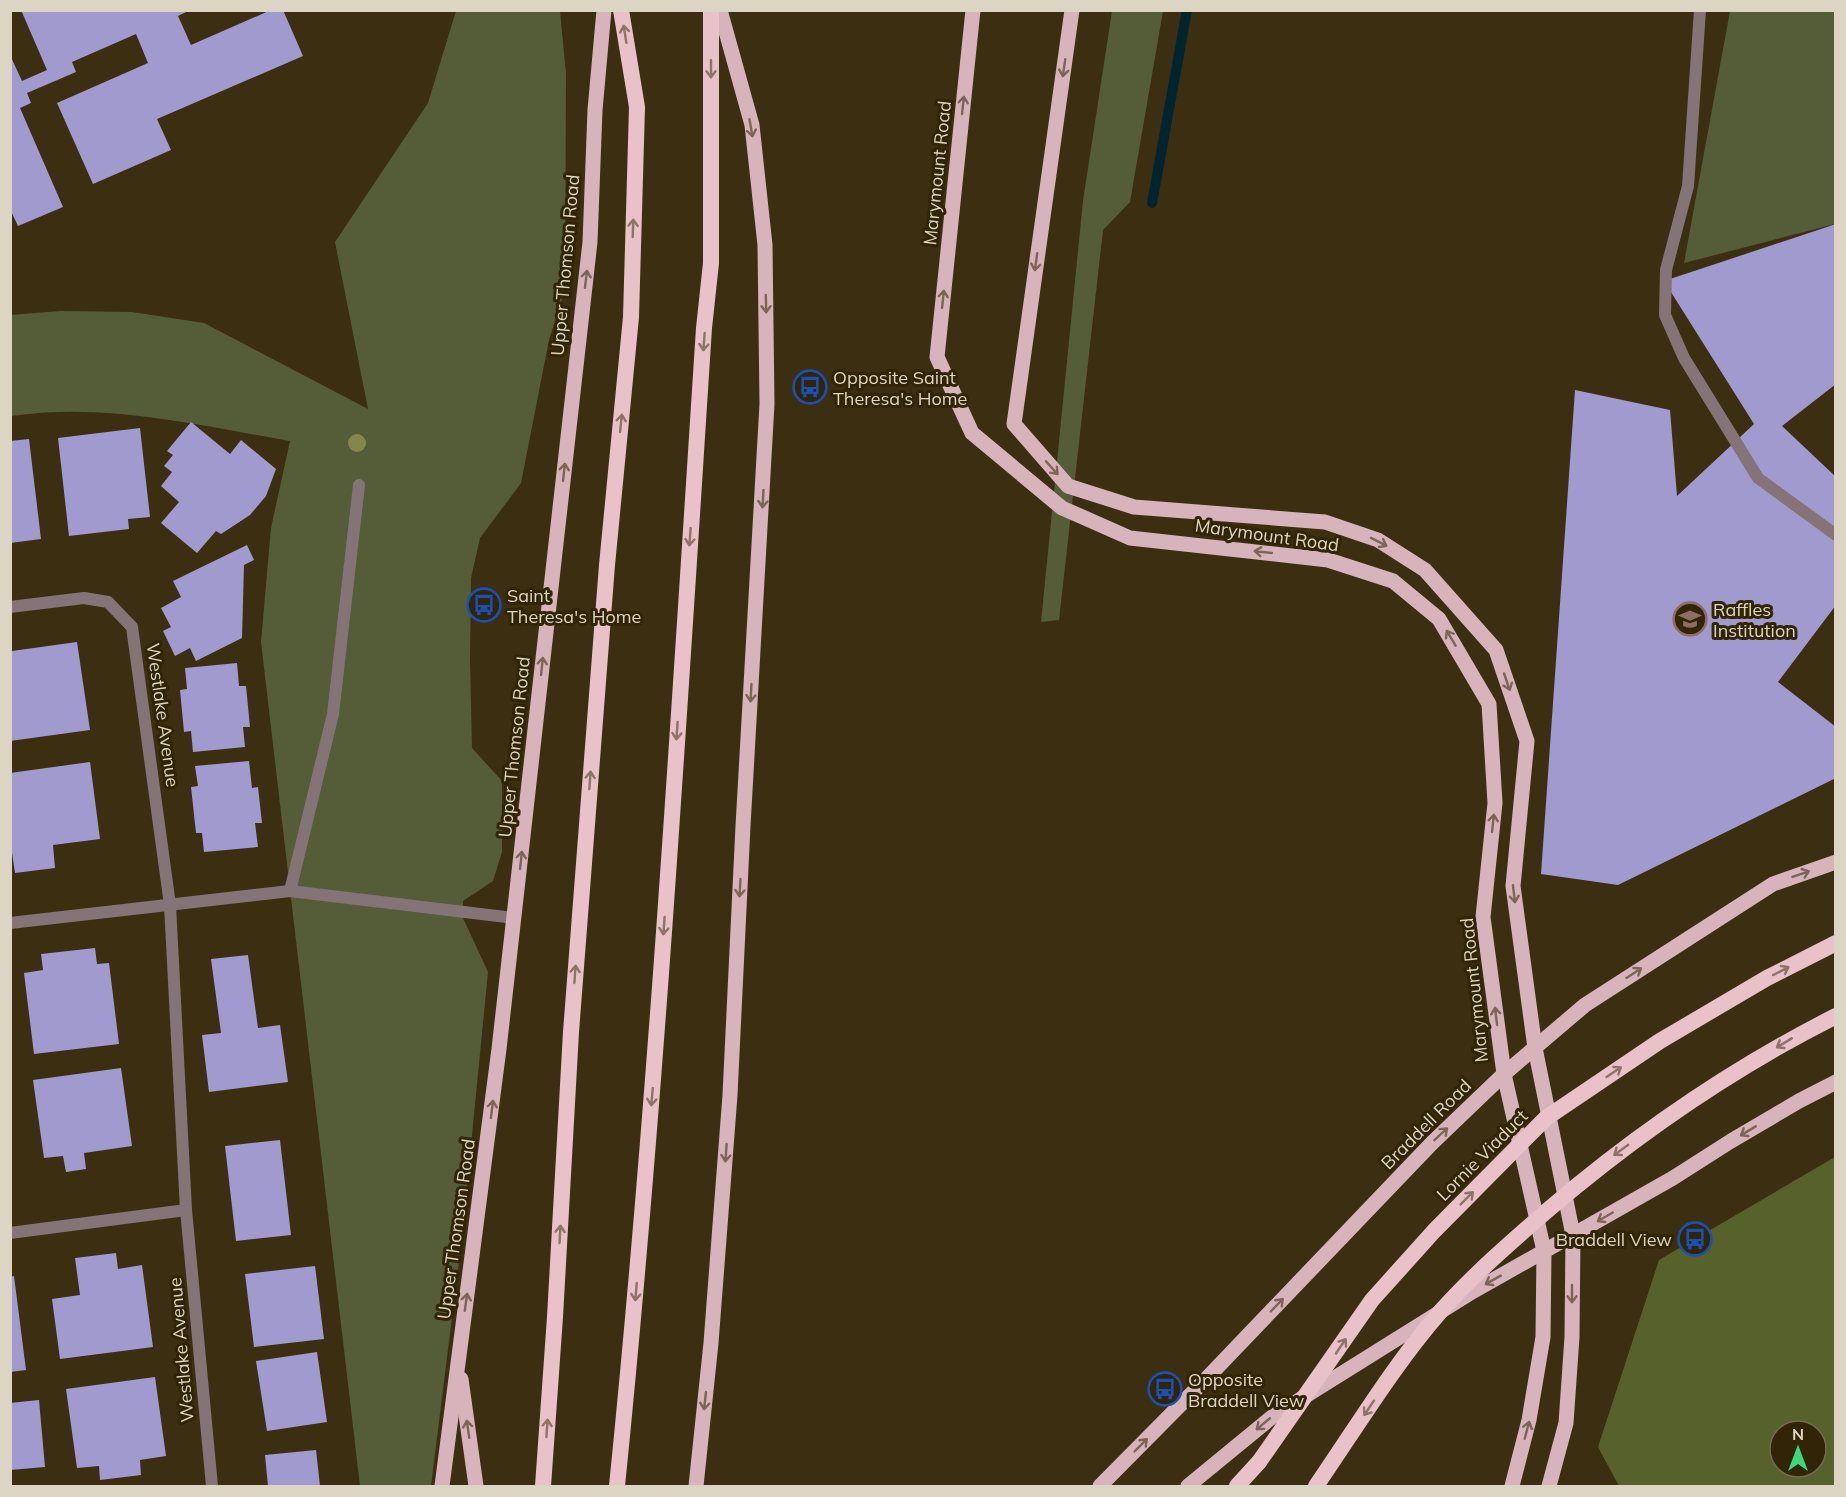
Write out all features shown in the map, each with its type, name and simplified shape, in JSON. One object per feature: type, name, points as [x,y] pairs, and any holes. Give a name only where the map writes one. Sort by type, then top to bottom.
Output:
[{"type":"highway","points":[[543,1486],[556,1305],[571,1032],[607,565],[631,317],[637,107],[621,10]]},
{"type":"highway","points":[[617,1486],[633,1329],[657,1039],[711,263],[711,10]]},
{"type":"highway","name":"Lornie Viaduct","points":[[1237,1486],[1292,1417],[1372,1300],[1434,1231],[1546,1118],[1679,1030],[1767,978],[1836,943]]},
{"type":"highway","points":[[1316,1486],[1389,1378],[1440,1313],[1492,1257],[1599,1166],[1698,1095],[1799,1034],[1836,1016]]},
{"type":"main road","name":"Upper Thomson Road","points":[[442,1486],[514,918],[590,242],[595,110],[604,10]]},
{"type":"main road","points":[[698,1483],[730,1095],[767,404],[765,245],[752,125],[720,10]]},
{"type":"main road","name":"Marymount Road","points":[[974,10],[937,357],[972,433],[1062,508],[1130,538],[1328,560],[1393,581],[1440,619],[1490,704],[1495,803],[1483,917],[1504,1074],[1544,1251],[1543,1337],[1529,1420],[1512,1486]]},
{"type":"main road","name":"Marymount Road","points":[[1072,10],[1014,424],[1068,486],[1134,507],[1325,522],[1378,540],[1425,570],[1496,650],[1527,741],[1513,886],[1535,1048],[1573,1235],[1572,1337],[1566,1423],[1550,1486]]},
{"type":"main road","name":"Braddell Road","points":[[1100,1486],[1432,1143],[1504,1074],[1585,1005],[1773,884],[1836,862]]},
{"type":"main road","points":[[1188,1486],[1272,1417],[1472,1292],[1673,1178],[1798,1101],[1836,1082]]},
{"type":"main road","points":[[458,1360],[476,1486]]},
{"type":"street","points":[[1700,10],[1688,186],[1666,270],[1665,315],[1684,358],[1758,478],[1836,535]]},
{"type":"street","points":[[290,891],[333,714],[360,485]]},
{"type":"street","name":"Westlake Avenue","points":[[10,607],[84,598],[108,602],[132,627],[170,905],[186,1210],[212,1486]]},
{"type":"street","points":[[10,923],[290,891],[514,918]]},
{"type":"street","points":[[10,1233],[186,1210]]},
{"type":"green space","points":[[456,11],[560,11],[566,74],[565,290],[549,340],[521,483],[480,538],[471,578],[472,748],[502,781],[502,852],[493,881],[463,901],[463,918],[488,972],[462,1237],[431,1486],[360,1486],[261,642],[271,528],[290,441],[151,417],[82,412],[46,412],[11,416],[10,315],[61,311],[132,312],[204,323],[368,409],[335,242],[428,103]]},
{"type":"green space","points":[[1112,11],[1163,11],[1130,202],[1103,230],[1059,620],[1041,622],[1083,201]]},
{"type":"green space","points":[[1730,11],[1835,11],[1835,224],[1684,263]]},
{"type":"green space","points":[[1835,1157],[1835,1486],[1619,1486],[1598,1447],[1659,1260]]},
{"type":"building","points":[[21,10],[190,10],[178,16],[191,45],[271,10],[283,10],[303,56],[157,119],[171,150],[93,184],[57,103],[148,63],[136,34],[72,62],[76,72],[27,93],[31,103],[20,108],[63,207],[18,226],[10,209],[10,55],[22,81],[47,70]]},
{"type":"building","points":[[1836,224],[1836,384],[1782,426],[1836,477],[1836,605],[1778,682],[1836,727],[1836,778],[1618,885],[1541,874],[1575,390],[1670,410],[1677,496],[1754,424],[1664,281]]},
{"type":"building","points":[[191,422],[230,454],[241,440],[276,469],[266,496],[250,515],[221,534],[216,531],[197,553],[161,523],[179,502],[161,486],[172,472],[164,466],[173,455],[167,451]]},
{"type":"building","points":[[140,428],[150,517],[128,519],[129,529],[69,536],[58,438]]},
{"type":"building","points":[[29,439],[41,539],[10,543],[10,441]]},
{"type":"building","points":[[247,545],[254,560],[244,565],[242,638],[196,661],[190,648],[175,656],[163,631],[171,627],[161,608],[181,597],[173,581]]},
{"type":"building","points":[[77,642],[90,730],[10,741],[12,651]]},
{"type":"building","points":[[237,663],[239,686],[246,686],[250,727],[243,727],[245,747],[193,752],[191,731],[184,732],[180,690],[187,689],[185,668]]},
{"type":"building","points":[[249,761],[252,788],[258,787],[262,823],[255,823],[258,847],[204,852],[202,833],[196,833],[191,787],[198,786],[195,766]]},
{"type":"building","points":[[90,762],[100,839],[53,845],[55,868],[15,873],[10,839],[10,773]]},
{"type":"building","points":[[95,948],[97,964],[109,963],[119,1044],[34,1054],[24,973],[43,970],[41,954]]},
{"type":"building","points":[[248,955],[258,1028],[280,1025],[288,1082],[209,1092],[202,1035],[221,1033],[211,959]]},
{"type":"building","points":[[121,1068],[132,1146],[84,1153],[86,1169],[66,1172],[63,1156],[44,1158],[33,1080]]},
{"type":"building","points":[[280,1140],[291,1235],[236,1241],[225,1146]]},
{"type":"building","points":[[116,1253],[118,1269],[142,1265],[153,1347],[60,1359],[52,1299],[80,1295],[75,1258]]},
{"type":"building","points":[[315,1266],[324,1339],[254,1347],[245,1274]]},
{"type":"building","points":[[14,1276],[26,1370],[10,1372],[10,1277]]},
{"type":"building","points":[[317,1352],[327,1422],[267,1431],[256,1361]]},
{"type":"building","points":[[155,1377],[166,1456],[140,1460],[141,1475],[100,1480],[99,1466],[77,1468],[66,1389]]},
{"type":"building","points":[[39,1400],[45,1467],[10,1470],[10,1403]]},
{"type":"building","points":[[316,1450],[320,1486],[268,1486],[265,1455]]},
{"type":"waterway","points":[[1152,203],[1187,10]]},
{"type":"place","name":"Opposite Saint Theresa's Home","points":[[810,387]]},
{"type":"place","name":"Saint Theresa's Home","points":[[484,605]]},
{"type":"place","name":"Raffles Institution","points":[[1690,619]]},
{"type":"place","name":"Braddell View","points":[[1695,1239]]},
{"type":"place","name":"Opposite Braddell View","points":[[1165,1389]]}]
